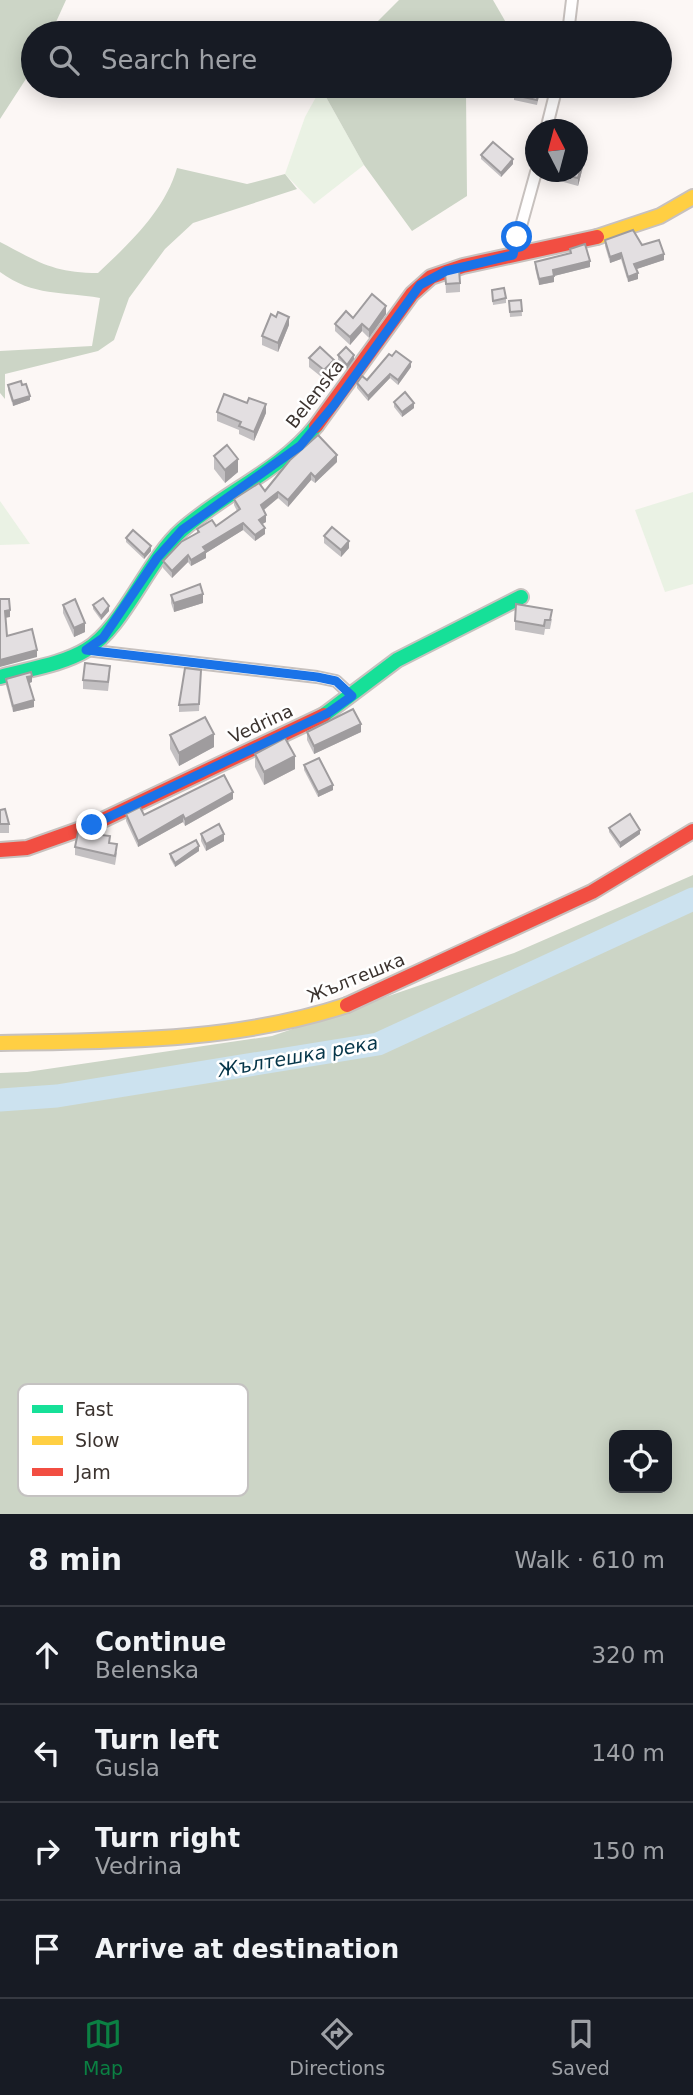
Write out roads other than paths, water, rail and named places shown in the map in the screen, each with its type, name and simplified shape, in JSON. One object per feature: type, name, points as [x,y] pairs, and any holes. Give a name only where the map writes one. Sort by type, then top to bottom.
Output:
[{"type":"street","points":[[569,21],[572,0]]},
{"type":"street","points":[[549,119],[554,98]]},
{"type":"street","points":[[513,255],[533,182]]},
{"type":"street","name":"Belenska","points":[[0,677],[86,650],[103,638],[157,558],[182,530],[300,446],[334,405],[420,285],[446,271],[608,235],[660,216],[693,197]]},
{"type":"street","name":"Vedrina","points":[[0,850],[27,848],[92,825],[328,713],[397,660],[521,597]]},
{"type":"street","points":[[86,650],[317,677],[336,681],[352,696]]},
{"type":"street","name":"Жълтешка","points":[[0,1043],[106,1041],[214,1033],[302,1020],[357,1002],[592,892],[693,831]]},
{"type":"waterway","name":"Жълтешка река","points":[[0,1100],[57,1096],[378,1044],[693,899]]}]
